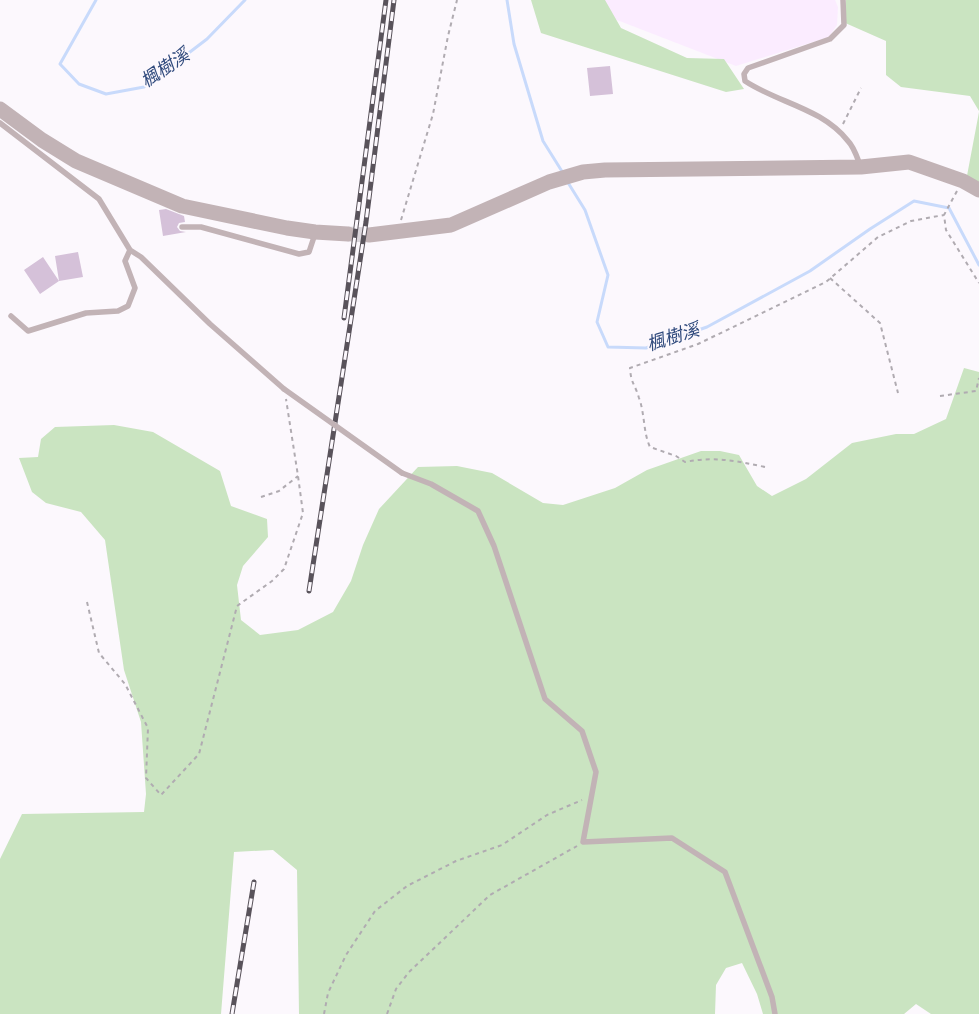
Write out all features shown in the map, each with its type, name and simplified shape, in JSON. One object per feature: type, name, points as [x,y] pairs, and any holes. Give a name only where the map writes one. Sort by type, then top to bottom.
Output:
[{"type":"street","points":[[0,109],[42,140],[76,161],[182,206],[255,222],[315,232],[348,234]]},
{"type":"street","points":[[369,235],[451,226],[549,182],[583,172],[640,169],[861,167],[909,162],[963,181],[979,190]]},
{"type":"lane","points":[[843,0],[844,24],[830,39],[748,68],[744,74],[745,81],[760,91],[814,112],[840,131],[850,142],[861,167]]},
{"type":"lane","points":[[0,122],[99,199],[130,250],[141,257],[210,324],[284,389],[402,473],[431,484],[478,511],[494,546],[545,699],[582,731],[596,772],[583,842],[672,838],[725,872],[772,997],[775,1014]]},
{"type":"lane","points":[[182,227],[201,227],[299,254],[309,252],[315,232]]},
{"type":"lane","points":[[11,316],[28,331],[86,313],[118,311],[128,306],[135,288],[125,261],[130,250]]},
{"type":"path","points":[[398,231],[433,114],[457,0]]},
{"type":"path","points":[[840,131],[861,88]]},
{"type":"path","points":[[963,181],[944,215],[946,230],[979,283]]},
{"type":"path","points":[[766,467],[730,459],[703,458],[685,462],[676,456],[650,447],[646,439],[645,421],[639,397],[631,382],[630,368],[698,344],[826,282],[878,237],[911,221],[944,215]]},
{"type":"path","points":[[830,278],[880,323],[898,394]]},
{"type":"path","points":[[940,396],[976,391],[979,378]]},
{"type":"path","points":[[87,602],[99,654],[125,684],[148,728],[146,778],[161,794],[199,754],[237,606],[272,581],[284,569],[303,513],[284,389]]},
{"type":"path","points":[[261,497],[280,491],[298,476]]},
{"type":"path","points":[[324,1014],[328,993],[346,955],[375,911],[407,886],[456,861],[502,845],[547,815],[592,796]]},
{"type":"path","points":[[387,1014],[396,989],[410,972],[490,895],[583,842]]},
{"type":"shaded area","points":[[604,0],[835,0],[838,7],[837,25],[829,37],[736,66],[604,15]]},
{"type":"green space","points":[[531,0],[605,0],[621,28],[687,58],[724,59],[744,89],[726,92],[541,33]]},
{"type":"green space","points":[[846,0],[979,0],[979,111],[970,96],[901,87],[886,75],[886,41],[843,22]]},
{"type":"green space","points":[[979,112],[979,184],[966,181]]},
{"type":"green space","points":[[964,368],[979,372],[979,1014],[931,1014],[916,1004],[904,1014],[763,1014],[757,994],[742,963],[726,968],[716,985],[715,1014],[299,1014],[297,870],[273,850],[234,852],[221,1014],[0,1014],[0,859],[22,814],[144,812],[146,794],[141,722],[124,670],[105,540],[81,512],[46,503],[32,492],[19,458],[38,457],[41,439],[55,427],[114,425],[153,432],[220,471],[231,506],[267,519],[268,537],[243,566],[237,585],[241,620],[260,635],[298,630],[333,612],[351,581],[363,545],[379,509],[418,467],[457,466],[492,473],[543,503],[563,505],[615,488],[647,470],[701,451],[720,451],[739,455],[757,486],[772,496],[806,479],[852,443],[896,434],[914,434],[946,419]]},
{"type":"building","points":[[610,66],[613,94],[590,96],[587,68]]},
{"type":"building","points":[[166,209],[184,216],[185,222],[179,223],[177,227],[180,231],[186,232],[163,236],[159,210]]},
{"type":"building","points":[[78,252],[83,277],[59,281],[55,256]]},
{"type":"building","points":[[43,257],[59,281],[40,294],[24,270]]},
{"type":"waterway","name":"楓樹溪","points":[[96,0],[60,64],[79,84],[106,94],[144,87],[207,39],[245,0]]},
{"type":"waterway","name":"楓樹溪","points":[[507,0],[514,44],[543,141],[563,173]]},
{"type":"waterway","name":"楓樹溪","points":[[567,181],[585,210],[608,275],[597,322],[608,347],[646,348],[707,327],[810,271],[914,201],[949,208],[979,265]]},
{"type":"tunnel","points":[[348,234],[369,235]]},
{"type":"railway","points":[[344,318],[386,0]]},
{"type":"railway","points":[[309,591],[366,222],[394,0]]},
{"type":"railway","points":[[232,1014],[254,882]]}]
